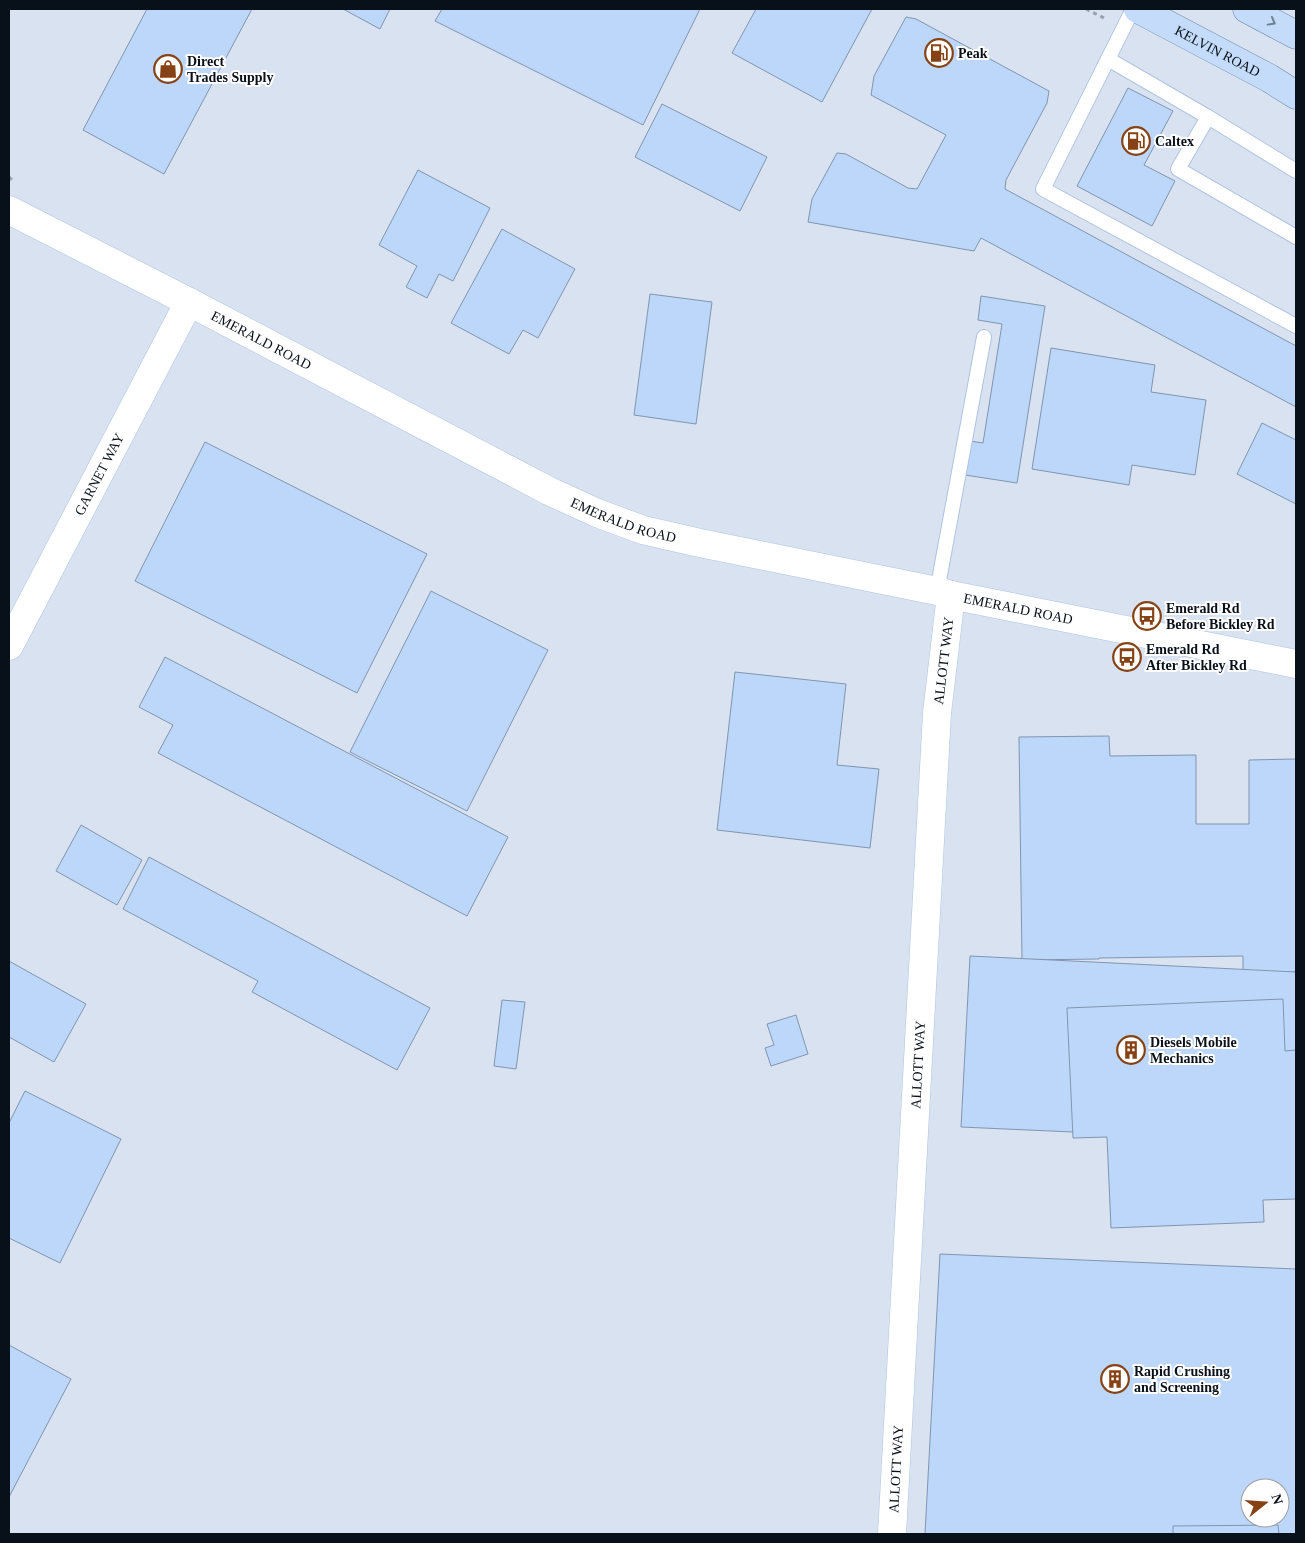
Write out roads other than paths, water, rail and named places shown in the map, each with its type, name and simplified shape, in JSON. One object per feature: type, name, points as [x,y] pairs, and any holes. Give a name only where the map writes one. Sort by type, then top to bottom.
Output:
[{"type":"main road","name":"KELVIN ROAD","points":[[1138,9],[1270,78],[1296,95]]},
{"type":"main road","points":[[1248,9],[1296,35]]},
{"type":"street","name":"EMERALD ROAD","points":[[13,197],[189,302],[549,491],[643,530],[1296,664]]},
{"type":"street","name":"GARNET WAY","points":[[9,646],[189,302]]},
{"type":"street","name":"ALLOTT WAY","points":[[892,1534],[944,593]]},
{"type":"lane","points":[[1133,9],[1043,189],[1296,326]]},
{"type":"lane","points":[[1108,59],[1296,171]]},
{"type":"lane","points":[[1208,117],[1178,169],[1296,237]]},
{"type":"lane","points":[[944,593],[984,337]]},
{"type":"place","name":"Peak","points":[[939,53]]},
{"type":"place","name":"Direct Trades Supply","points":[[168,69]]},
{"type":"place","name":"Caltex","points":[[1136,141]]},
{"type":"place","name":"Emerald Rd Before Bickley Rd","points":[[1147,616]]},
{"type":"place","name":"Emerald Rd After Bickley Rd","points":[[1127,657]]},
{"type":"place","name":"Diesels Mobile Mechanics","points":[[1131,1050]]},
{"type":"place","name":"Rapid Crushing and Screening","points":[[1115,1379]]}]
